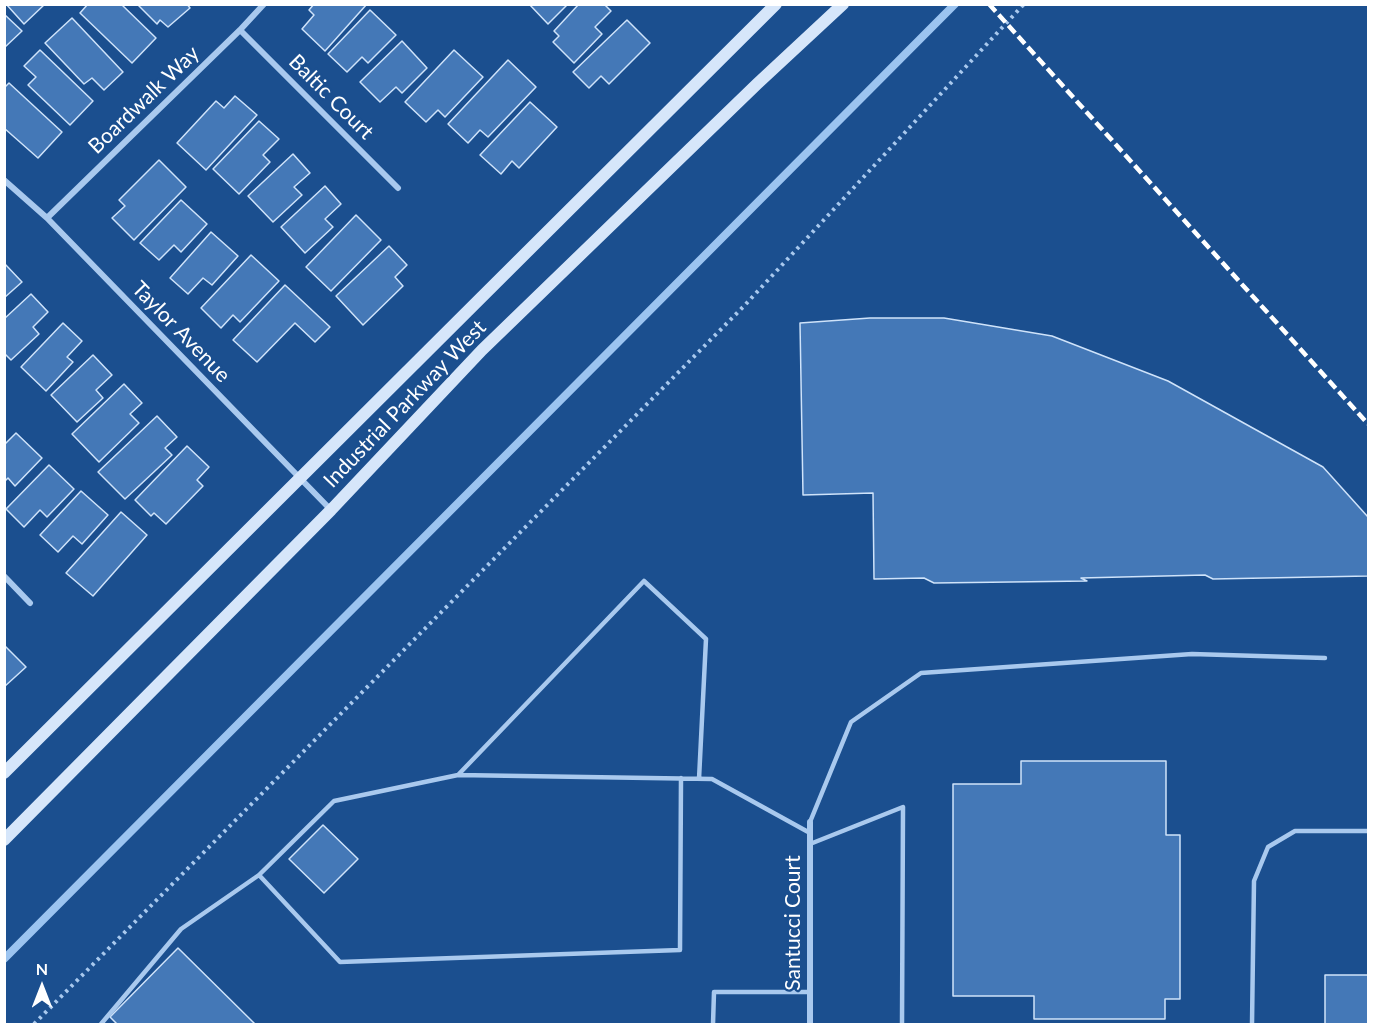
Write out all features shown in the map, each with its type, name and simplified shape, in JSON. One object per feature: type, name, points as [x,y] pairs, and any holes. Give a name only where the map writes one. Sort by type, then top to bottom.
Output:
[{"type":"main road","name":"Industrial Parkway West","points":[[4,773],[776,4]]},
{"type":"main road","name":"Industrial Parkway West","points":[[4,840],[331,510],[482,350],[756,84],[843,4]]},
{"type":"street","name":"Boardwalk Way","points":[[46,218],[264,4]]},
{"type":"street","name":"Baltic Court","points":[[240,30],[398,188]]},
{"type":"street","name":"Taylor Avenue","points":[[4,180],[46,218],[331,510]]},
{"type":"street","points":[[4,576],[30,603]]},
{"type":"street","name":"Santucci Court","points":[[810,822],[810,1024]]},
{"type":"lane","points":[[458,775],[644,581],[706,639],[699,779]]},
{"type":"lane","points":[[810,822],[851,722],[921,673],[1192,654],[1325,658]]},
{"type":"lane","points":[[101,1024],[182,929],[259,875],[333,801],[458,775],[712,779],[810,833]]},
{"type":"lane","points":[[259,875],[340,962],[680,950],[681,778]]},
{"type":"lane","points":[[810,844],[903,807],[902,1024]]},
{"type":"lane","points":[[1252,1024],[1254,881],[1268,847],[1295,831],[1368,831]]},
{"type":"lane","points":[[713,1024],[714,992],[810,992]]},
{"type":"path","points":[[34,1024],[744,306],[1024,4]]},
{"type":"building","points":[[6,4],[45,4],[24,24]]},
{"type":"building","points":[[88,4],[121,4],[156,38],[132,63],[80,13]]},
{"type":"building","points":[[137,4],[187,4],[190,8],[168,27],[160,20],[157,24]]},
{"type":"building","points":[[314,4],[367,4],[325,51],[302,29],[314,15],[309,10]]},
{"type":"building","points":[[529,4],[568,4],[548,24]]},
{"type":"building","points":[[579,4],[604,4],[611,11],[595,27],[602,34],[574,63],[553,42],[559,36],[554,31]]},
{"type":"building","points":[[370,10],[396,35],[368,63],[362,57],[347,72],[328,54]]},
{"type":"building","points":[[4,14],[22,31],[4,48]]},
{"type":"building","points":[[72,18],[123,72],[104,90],[92,78],[84,84],[45,43]]},
{"type":"building","points":[[627,20],[650,43],[609,84],[601,76],[589,88],[573,72]]},
{"type":"building","points":[[402,41],[427,68],[402,93],[396,87],[380,102],[360,82]]},
{"type":"building","points":[[40,50],[93,101],[70,125],[28,85],[36,77],[24,66]]},
{"type":"building","points":[[454,50],[483,77],[445,117],[438,110],[426,122],[405,102]]},
{"type":"building","points":[[508,60],[536,87],[488,137],[480,130],[468,143],[448,124]]},
{"type":"building","points":[[9,83],[62,132],[38,158],[4,128],[4,88]]},
{"type":"building","points":[[235,96],[257,115],[206,170],[177,143],[216,101],[224,108]]},
{"type":"building","points":[[530,102],[557,127],[519,168],[512,161],[501,174],[480,155]]},
{"type":"building","points":[[259,121],[279,139],[263,155],[270,162],[239,194],[213,169]]},
{"type":"building","points":[[293,154],[310,173],[294,187],[302,195],[273,222],[248,196]]},
{"type":"building","points":[[159,160],[186,187],[134,240],[112,218],[125,206],[119,200]]},
{"type":"building","points":[[325,186],[341,204],[325,219],[333,227],[305,253],[281,227]]},
{"type":"building","points":[[181,200],[207,224],[181,252],[174,245],[159,260],[140,243]]},
{"type":"building","points":[[356,215],[381,240],[331,291],[306,267]]},
{"type":"building","points":[[211,232],[238,256],[212,285],[203,278],[188,294],[170,278]]},
{"type":"building","points":[[389,246],[407,265],[395,277],[403,286],[363,325],[336,296]]},
{"type":"building","points":[[251,255],[279,281],[240,322],[233,315],[221,328],[201,308]]},
{"type":"building","points":[[4,263],[22,282],[4,298]]},
{"type":"building","points":[[285,285],[330,327],[315,342],[295,323],[257,362],[233,340]]},
{"type":"building","points":[[31,294],[48,312],[33,327],[39,334],[11,360],[4,353],[4,319]]},
{"type":"building","points":[[870,318],[944,318],[1052,336],[1168,381],[1323,467],[1368,517],[1368,576],[1213,579],[1205,575],[1081,578],[1087,581],[934,583],[924,578],[874,579],[873,493],[803,495],[800,323]]},
{"type":"building","points":[[63,323],[82,341],[67,357],[73,362],[46,391],[21,367]]},
{"type":"building","points":[[93,355],[112,375],[96,390],[103,398],[77,422],[51,395]]},
{"type":"building","points":[[124,384],[142,403],[130,414],[139,423],[99,462],[72,434]]},
{"type":"building","points":[[157,416],[177,437],[165,448],[172,455],[125,499],[98,472]]},
{"type":"building","points":[[16,433],[42,458],[15,486],[8,478],[4,482],[4,445]]},
{"type":"building","points":[[187,446],[209,467],[197,480],[203,486],[166,524],[154,513],[151,516],[135,500]]},
{"type":"building","points":[[49,465],[74,489],[47,517],[40,510],[24,527],[6,509]]},
{"type":"building","points":[[81,491],[108,515],[82,544],[73,536],[58,552],[40,535]]},
{"type":"building","points":[[121,512],[147,535],[93,596],[66,573]]},
{"type":"building","points":[[4,645],[26,667],[4,687]]},
{"type":"building","points":[[1021,761],[1166,761],[1166,835],[1180,835],[1180,999],[1165,999],[1165,1019],[1034,1019],[1034,996],[953,996],[953,784],[1021,784]]},
{"type":"building","points":[[323,825],[358,859],[324,893],[289,859]]},
{"type":"building","points":[[178,948],[255,1024],[117,1024],[110,1017]]},
{"type":"building","points":[[1325,975],[1368,975],[1368,1024],[1325,1024]]},
{"type":"waterway","points":[[4,959],[955,4]]},
{"type":"railway","points":[[989,4],[1368,424]]}]
